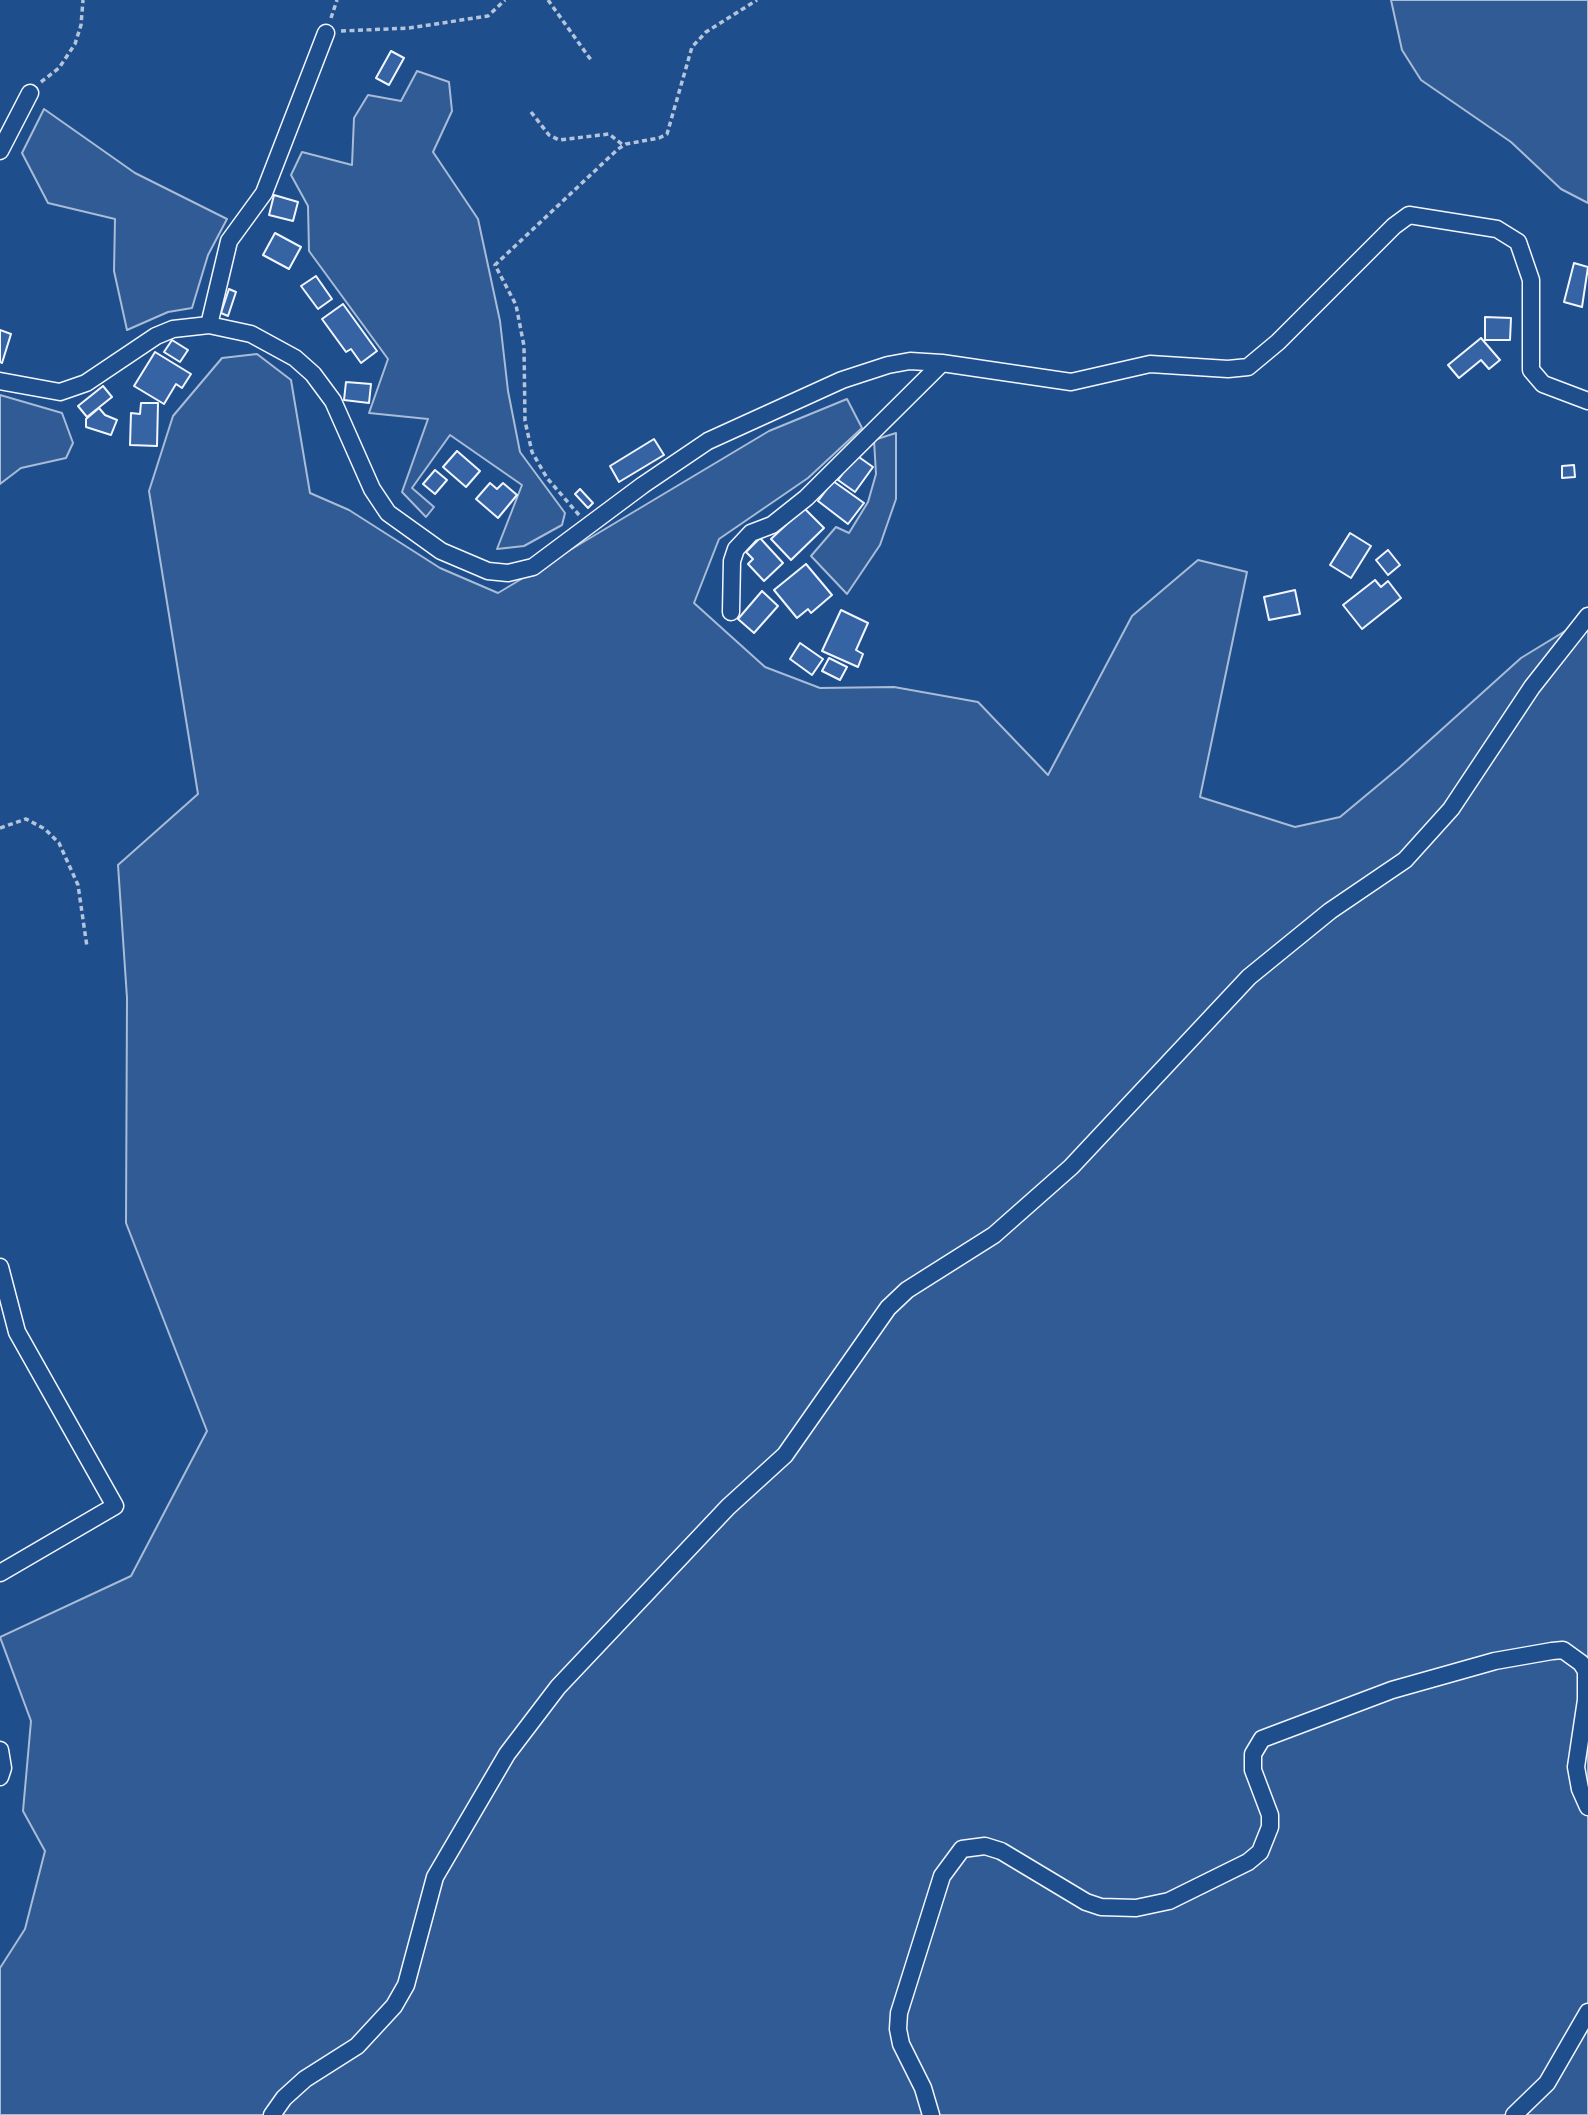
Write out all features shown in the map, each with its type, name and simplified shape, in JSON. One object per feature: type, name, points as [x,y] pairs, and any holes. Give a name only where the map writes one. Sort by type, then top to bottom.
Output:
[{"type":"street","points":[[209,325],[223,255],[239,223],[264,193],[326,33]]},
{"type":"street","points":[[0,151],[30,93]]},
{"type":"street","points":[[0,381],[48,392],[73,388],[86,383],[156,335],[173,329],[209,325],[228,327],[272,343],[313,374],[333,401],[372,489],[388,513],[441,551],[488,571],[521,571],[533,567],[589,528],[643,485],[708,441],[842,380],[910,361],[942,362],[1071,382],[1150,364],[1228,369],[1248,367],[1278,342],[1394,226],[1409,215],[1497,229],[1518,242],[1531,280],[1531,370],[1543,384],[1588,401]]},
{"type":"street","points":[[731,612],[732,561],[736,549],[751,533],[772,526],[806,498],[942,362]]},
{"type":"street","points":[[272,2115],[284,2098],[305,2079],[357,2046],[394,2006],[406,1985],[435,1878],[507,1754],[558,1687],[728,1507],[785,1455],[888,1308],[907,1290],[994,1235],[1071,1167],[1249,977],[1329,911],[1405,860],[1451,809],[1532,687],[1588,616]]},
{"type":"street","points":[[0,1267],[17,1332],[115,1506],[0,1573]]},
{"type":"street","points":[[931,2115],[923,2088],[901,2044],[899,2013],[942,1876],[962,1849],[985,1846],[1001,1851],[1086,1902],[1101,1907],[1136,1908],[1169,1901],[1248,1862],[1260,1852],[1270,1827],[1270,1815],[1253,1770],[1253,1754],[1262,1738],[1392,1690],[1495,1661],[1563,1650],[1581,1663],[1586,1671],[1586,1700],[1576,1767],[1580,1789],[1588,1807]]},
{"type":"street","points":[[0,1750],[3,1768],[0,1777]]},
{"type":"street","points":[[1514,2115],[1547,2083],[1588,2012]]},
{"type":"path","points":[[30,93],[59,68],[75,44],[81,25],[83,0]]},
{"type":"path","points":[[326,33],[362,28],[410,28],[488,16],[505,0]]},
{"type":"path","points":[[548,0],[591,60]]},
{"type":"path","points":[[589,528],[547,478],[532,452],[525,421],[524,346],[516,305],[495,265],[623,145],[667,134],[692,47],[706,32],[757,0]]},
{"type":"path","points":[[531,112],[549,135],[559,140],[609,134],[623,145]]},
{"type":"path","points":[[0,828],[26,819],[45,830],[59,843],[78,885],[87,947]]},
{"type":"shaded area","points":[[1391,0],[1588,0],[1588,203],[1561,189],[1511,142],[1421,80],[1402,50]]},
{"type":"shaded area","points":[[417,71],[449,82],[452,111],[433,152],[478,219],[500,321],[508,391],[520,452],[565,513],[562,525],[524,546],[497,549],[522,485],[450,435],[412,488],[434,507],[426,517],[402,492],[428,419],[369,413],[388,359],[309,251],[308,206],[291,175],[302,152],[352,165],[354,118],[368,95],[401,101]]},
{"type":"shaded area","points":[[44,109],[135,173],[227,219],[208,255],[192,308],[168,312],[127,330],[114,271],[115,219],[48,203],[22,153]]},
{"type":"shaded area","points":[[257,354],[291,380],[310,493],[349,510],[440,568],[498,593],[769,431],[847,399],[862,428],[808,478],[719,539],[694,603],[765,667],[820,688],[894,687],[978,702],[1048,775],[1132,616],[1198,560],[1247,572],[1200,797],[1295,827],[1340,817],[1521,658],[1588,617],[1588,2115],[0,2115],[0,1968],[25,1929],[45,1851],[23,1811],[31,1721],[0,1637],[131,1576],[207,1431],[126,1223],[127,998],[118,865],[198,794],[149,491],[173,416],[222,358]]},
{"type":"shaded area","points":[[0,395],[62,413],[73,443],[66,458],[21,468],[0,484]]},
{"type":"shaded area","points":[[896,433],[896,499],[880,545],[847,594],[811,556],[836,527],[849,533],[868,502],[876,474],[874,440]]},
{"type":"building","points":[[391,51],[404,58],[389,85],[376,78]]},
{"type":"building","points":[[274,195],[298,202],[293,221],[269,215]]},
{"type":"building","points":[[275,233],[301,247],[289,269],[263,255]]},
{"type":"building","points":[[1574,263],[1588,267],[1582,307],[1564,302]]},
{"type":"building","points":[[316,276],[332,299],[318,309],[301,286]]},
{"type":"building","points":[[229,289],[236,292],[228,316],[221,313]]},
{"type":"building","points":[[343,304],[377,351],[361,363],[351,349],[346,352],[322,319]]},
{"type":"building","points":[[1485,317],[1511,318],[1510,340],[1485,340]]},
{"type":"building","points":[[0,330],[11,334],[2,363],[0,362]]},
{"type":"building","points":[[1481,338],[1500,360],[1489,369],[1481,360],[1459,378],[1448,365]]},
{"type":"building","points":[[172,340],[188,350],[180,362],[164,352]]},
{"type":"building","points":[[155,352],[191,374],[182,388],[176,384],[164,404],[134,386]]},
{"type":"building","points":[[346,382],[371,384],[369,403],[344,400]]},
{"type":"building","points":[[103,386],[112,397],[87,417],[78,406]]},
{"type":"building","points":[[141,403],[158,403],[157,446],[130,445],[131,413],[140,414]]},
{"type":"building","points":[[99,408],[105,415],[117,420],[111,435],[86,427],[86,419]]},
{"type":"building","points":[[654,439],[664,455],[619,482],[610,466]]},
{"type":"building","points":[[457,451],[480,471],[466,487],[443,467]]},
{"type":"building","points":[[856,455],[873,467],[855,492],[838,480]]},
{"type":"building","points":[[1574,465],[1575,477],[1562,478],[1562,466]]},
{"type":"building","points":[[435,470],[447,480],[435,494],[423,484]]},
{"type":"building","points":[[833,481],[864,503],[848,524],[818,501]]},
{"type":"building","points":[[490,483],[497,489],[503,483],[517,495],[498,518],[476,499]]},
{"type":"building","points":[[580,489],[593,503],[588,508],[575,494]]},
{"type":"building","points":[[804,508],[824,528],[791,560],[771,539]]},
{"type":"building","points":[[1350,533],[1371,546],[1351,578],[1330,565]]},
{"type":"building","points":[[760,538],[783,563],[764,581],[748,564],[753,559],[746,552]]},
{"type":"building","points":[[1388,550],[1400,565],[1388,575],[1376,560]]},
{"type":"building","points":[[806,564],[832,595],[811,613],[808,609],[797,618],[774,590]]},
{"type":"building","points":[[1375,580],[1381,587],[1388,581],[1401,598],[1362,629],[1343,605]]},
{"type":"building","points":[[1295,590],[1300,614],[1269,620],[1264,597]]},
{"type":"building","points":[[762,591],[778,606],[754,633],[738,619]]},
{"type":"building","points":[[841,610],[868,623],[856,650],[863,654],[858,667],[822,651]]},
{"type":"building","points":[[800,643],[823,659],[812,675],[790,659]]},
{"type":"building","points":[[829,658],[847,667],[840,680],[822,671]]}]
